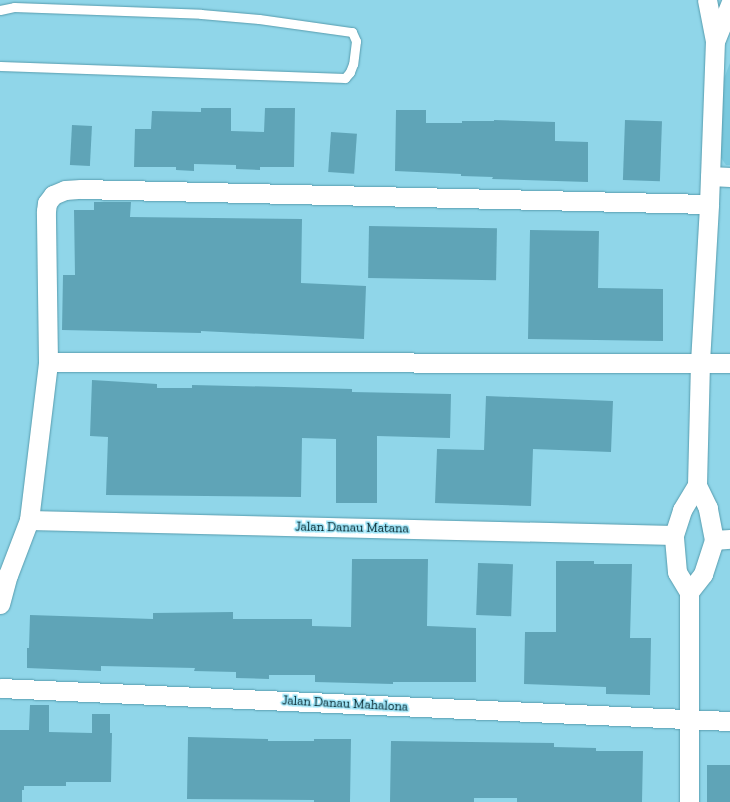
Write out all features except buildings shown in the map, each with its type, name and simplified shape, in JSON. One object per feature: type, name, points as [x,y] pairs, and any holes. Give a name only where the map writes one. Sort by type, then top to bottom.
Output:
[{"type":"street","points":[[689,592],[703,574],[722,540],[697,485],[700,362],[709,204],[715,41],[707,0]]},
{"type":"street","points":[[715,41],[730,4]]},
{"type":"street","points":[[710,176],[730,177]]},
{"type":"street","points":[[0,604],[8,575],[29,520],[48,362],[46,212],[48,203],[53,195],[65,190],[709,204]]},
{"type":"street","points":[[48,362],[730,363]]},
{"type":"street","points":[[689,802],[689,592],[677,572],[674,535],[682,510],[697,485]]},
{"type":"street","name":"Jalan Danau Matana","points":[[29,520],[674,535]]},
{"type":"street","name":"Jalan Danau Mahalona","points":[[0,688],[730,721]]},
{"type":"lane","points":[[0,10],[14,7],[201,14],[259,19],[352,32],[356,41],[353,64],[350,72],[345,78],[0,66]]},
{"type":"shaded area","points":[[730,63],[730,165],[726,165],[717,152],[709,117]]}]
